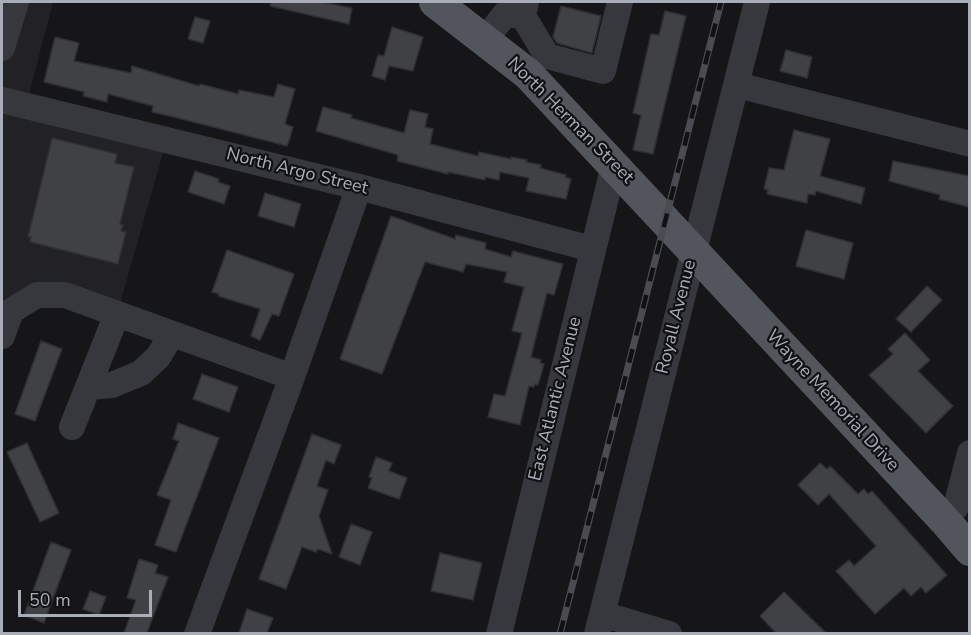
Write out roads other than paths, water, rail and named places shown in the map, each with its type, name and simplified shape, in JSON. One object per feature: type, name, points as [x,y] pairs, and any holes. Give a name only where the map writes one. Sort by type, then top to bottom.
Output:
[{"type":"main road","name":"North Herman Street","points":[[438,2],[528,74],[693,253]]},
{"type":"main road","name":"Wayne Memorial Drive","points":[[693,253],[957,509],[969,550]]},
{"type":"street","points":[[2,48],[16,2]]},
{"type":"street","points":[[485,40],[506,14],[524,9],[547,56],[603,71],[620,2]]},
{"type":"street","name":"Royall Avenue","points":[[599,624],[757,2]]},
{"type":"street","points":[[736,85],[969,144]]},
{"type":"street","name":"North Argo Street","points":[[2,100],[359,187],[592,249]]},
{"type":"street","name":"East Atlantic Avenue","points":[[499,633],[614,165]]},
{"type":"street","points":[[197,633],[292,377],[359,187]]},
{"type":"street","points":[[2,336],[11,311],[36,295],[65,295],[292,377]]},
{"type":"street","points":[[72,427],[117,314]]},
{"type":"street","points":[[88,387],[112,385],[141,373],[158,357],[172,334]]},
{"type":"street","points":[[957,509],[969,453]]},
{"type":"street","points":[[599,624],[669,633]]},
{"type":"railway","points":[[560,634],[721,2]]}]
